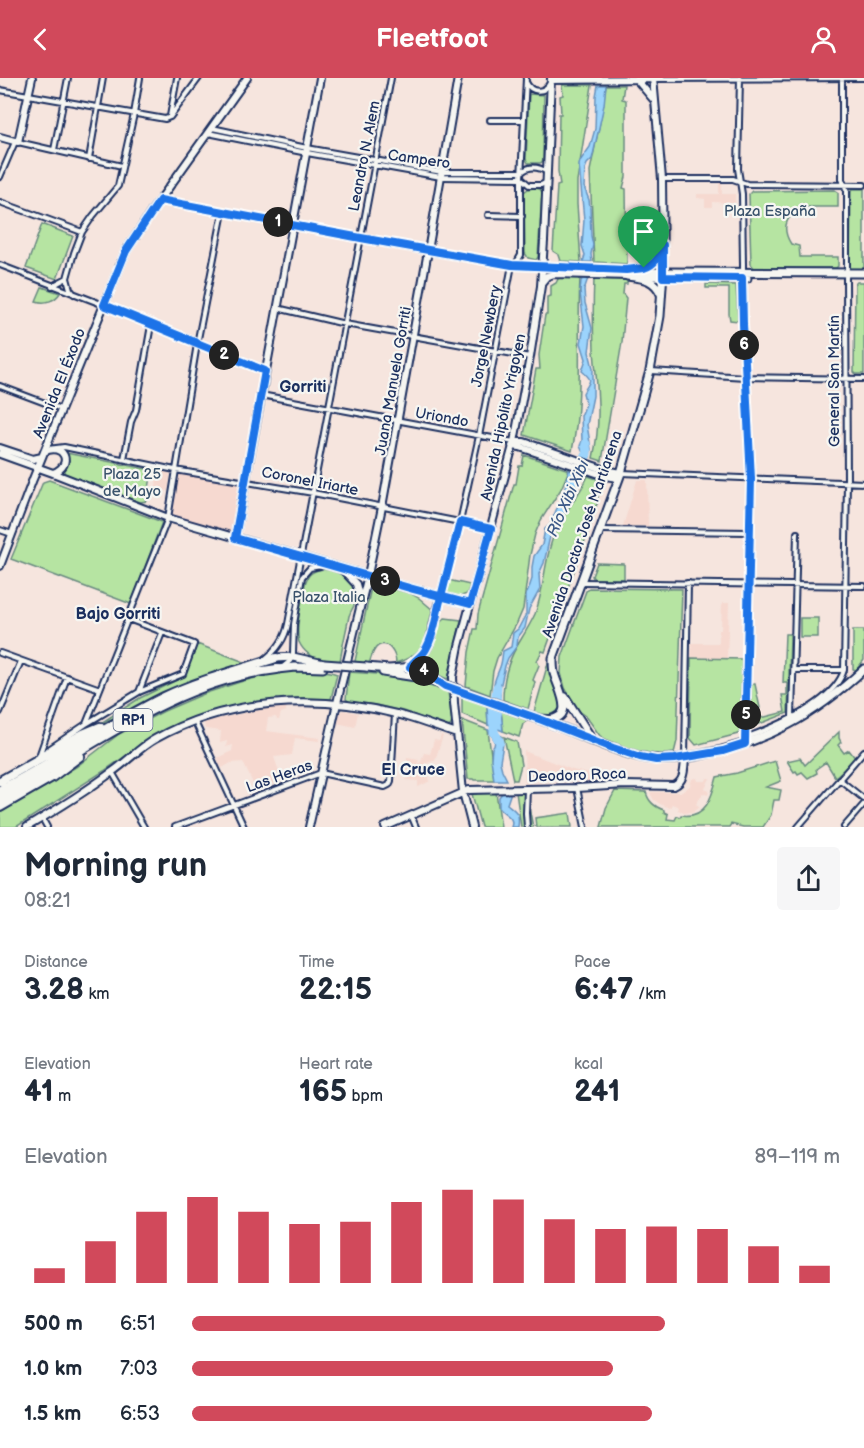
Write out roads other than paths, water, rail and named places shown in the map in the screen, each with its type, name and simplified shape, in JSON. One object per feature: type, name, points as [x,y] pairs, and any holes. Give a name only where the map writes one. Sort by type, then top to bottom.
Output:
[{"type":"highway","name":"RP1","points":[[0,790],[124,718],[167,696],[209,679],[276,658]]},
{"type":"highway","name":"RP1","points":[[0,798],[152,710],[201,688],[241,675],[277,669]]},
{"type":"highway","points":[[0,779],[83,734],[124,718]]},
{"type":"highway","points":[[0,807],[52,777],[109,734]]},
{"type":"main road","points":[[0,137],[16,141],[32,78]]},
{"type":"main road","name":"Avenida El Éxodo","points":[[0,566],[126,251],[247,78]]},
{"type":"main road","points":[[235,538],[320,78]]},
{"type":"main road","name":"Juana Manuela Gorriti","points":[[309,827],[382,507],[458,78]]},
{"type":"main road","points":[[551,79],[653,79],[662,178],[663,275]]},
{"type":"main road","name":"Avenida Hipólito Yrigoyen","points":[[472,827],[463,792],[453,677],[459,646],[513,444],[530,357],[541,285],[551,79]]},
{"type":"main road","points":[[637,80],[654,100]]},
{"type":"main road","points":[[626,273],[653,264],[663,245]]},
{"type":"main road","points":[[542,267],[559,271],[663,275],[864,276]]},
{"type":"main road","points":[[541,285],[547,276],[559,271]]},
{"type":"main road","points":[[626,273],[650,280],[662,295]]},
{"type":"main road","name":"Avenida Doctor José Martiarena","points":[[594,741],[562,693],[555,674],[553,658],[620,475],[650,371],[658,334],[663,275]]},
{"type":"main road","points":[[513,444],[523,445],[605,473],[620,475]]},
{"type":"main road","points":[[0,448],[33,459],[42,457],[54,448],[62,452],[65,459],[61,470],[41,475],[31,485]]},
{"type":"main road","points":[[0,454],[168,518],[470,604]]},
{"type":"main road","points":[[42,457],[49,472]]},
{"type":"main road","points":[[340,568],[358,588],[360,605]]},
{"type":"main road","name":"RP1","points":[[410,667],[427,649],[441,597]]},
{"type":"main road","name":"RP1","points":[[276,658],[292,657],[324,666]]},
{"type":"main road","name":"RP1","points":[[398,668],[417,659]]},
{"type":"main road","name":"RP1","points":[[277,669],[324,666],[366,669],[416,677],[542,720]]},
{"type":"main road","points":[[410,667],[411,674],[416,677]]},
{"type":"main road","name":"RP1","points":[[366,669],[410,667],[422,670],[445,686]]},
{"type":"main road","points":[[542,720],[630,754],[650,759],[685,758],[723,751],[785,727],[831,698],[852,675],[864,669]]},
{"type":"main road","points":[[542,720],[552,720],[561,714],[564,707],[562,693]]},
{"type":"main road","points":[[27,827],[112,772],[153,740],[213,714],[258,705],[305,702],[337,704],[395,714],[457,734]]},
{"type":"main road","name":"Deodoro Roca","points":[[385,827],[469,789],[674,786],[679,784],[683,778],[685,758]]},
{"type":"street","points":[[54,150],[68,78]]},
{"type":"street","points":[[89,159],[104,78]]},
{"type":"street","points":[[74,295],[67,278],[82,232],[118,186],[140,78]]},
{"type":"street","points":[[170,117],[177,78]]},
{"type":"street","points":[[0,90],[165,119],[170,117],[199,78]]},
{"type":"street","name":"Leandro N. Alem","points":[[300,557],[391,78]]},
{"type":"street","points":[[740,78],[738,170],[742,194],[743,324],[751,479],[745,741],[805,711],[832,690],[842,678],[844,670]]},
{"type":"street","name":"General San Martín","points":[[842,78],[842,179],[847,192],[844,670]]},
{"type":"street","points":[[653,79],[864,78]]},
{"type":"street","points":[[526,80],[531,90],[538,91],[547,88],[551,79]]},
{"type":"street","name":"Jorge Newbery","points":[[441,597],[479,436],[512,265],[521,255],[521,178],[526,80]]},
{"type":"street","points":[[490,120],[524,120]]},
{"type":"street","name":"Campero","points":[[209,130],[442,174],[521,178]]},
{"type":"street","points":[[0,177],[16,141],[122,166]]},
{"type":"street","points":[[522,172],[532,167],[547,172]]},
{"type":"street","name":"Campero","points":[[442,174],[522,172]]},
{"type":"street","points":[[521,178],[529,185],[541,185],[547,182]]},
{"type":"street","points":[[662,178],[733,179],[747,184],[864,185]]},
{"type":"street","points":[[160,200],[428,251],[512,265],[542,267]]},
{"type":"street","points":[[0,202],[82,232]]},
{"type":"street","points":[[86,724],[168,518],[223,212]]},
{"type":"street","points":[[488,215],[522,216]]},
{"type":"street","points":[[0,265],[265,371]]},
{"type":"street","points":[[52,286],[67,278]]},
{"type":"street","points":[[277,308],[345,324],[530,357]]},
{"type":"street","points":[[124,459],[131,422],[136,410],[151,325]]},
{"type":"street","points":[[650,371],[746,377],[864,379]]},
{"type":"street","points":[[0,386],[62,409]]},
{"type":"street","name":"Uriondo","points":[[260,395],[513,444]]},
{"type":"street","name":"Coronel Iriarte","points":[[54,448],[64,447],[176,470],[313,493],[491,529]]},
{"type":"street","points":[[620,475],[864,483]]},
{"type":"street","points":[[0,530],[12,534]]},
{"type":"street","points":[[600,530],[749,532]]},
{"type":"street","points":[[792,718],[798,533]]},
{"type":"street","name":"RP1","points":[[259,663],[276,650],[286,633],[300,557]]},
{"type":"street","points":[[277,669],[288,664],[292,657],[294,624],[302,577],[310,568],[329,565]]},
{"type":"street","points":[[582,582],[864,586]]},
{"type":"street","points":[[685,758],[688,583]]},
{"type":"street","points":[[0,779],[139,692],[183,674],[194,644],[128,619]]},
{"type":"street","points":[[139,692],[162,633]]},
{"type":"street","points":[[0,653],[100,689]]},
{"type":"street","points":[[0,712],[21,661]]},
{"type":"street","points":[[794,670],[844,670],[852,675]]},
{"type":"street","points":[[39,756],[67,677]]},
{"type":"street","name":"Las Heras","points":[[175,827],[321,773],[389,786],[395,714]]},
{"type":"street","points":[[195,722],[244,827]]},
{"type":"street","points":[[798,827],[864,751]]},
{"type":"street","points":[[112,772],[144,827]]},
{"type":"street","points":[[839,778],[864,802],[844,827]]},
{"type":"street","points":[[527,788],[527,827]]},
{"type":"street","points":[[577,788],[585,827]]},
{"type":"street","points":[[411,815],[416,827]]},
{"type":"street","points":[[42,818],[47,827]]},
{"type":"water","points":[[598,85],[606,85],[604,105],[592,159],[585,169],[584,187],[590,208],[592,262],[583,262],[585,255],[582,246],[584,220],[579,165],[590,147],[595,129]]},
{"type":"water","points":[[583,278],[589,278],[584,290],[592,328],[589,352],[593,368],[593,396],[587,425],[590,457],[584,455],[580,446],[582,441],[581,416],[586,404],[583,393],[590,382],[582,371],[586,359],[581,343],[584,326],[580,292]]},
{"type":"water","points":[[569,470],[580,474],[576,489],[557,527],[551,532],[539,574],[540,589],[529,609],[525,628],[518,637],[517,646],[505,666],[500,699],[495,697],[494,682],[503,651],[511,647],[513,633],[518,629],[526,614],[526,594],[532,579],[534,556],[542,545],[545,529],[550,525],[562,501]]},
{"type":"water","points":[[487,705],[501,710],[503,731],[488,725]]},
{"type":"water","points":[[488,730],[502,736],[500,762],[507,780],[494,780],[491,759],[495,741]]},
{"type":"water","points":[[503,792],[511,792],[507,804],[517,813],[518,827],[511,827],[511,818],[499,808],[499,797]]},
{"type":"waterway","name":"Río Xibi Xibi","points":[[573,484],[587,454],[586,444]]},
{"type":"waterway","name":"Río Xibi Xibi","points":[[497,687],[498,710],[494,732],[500,742]]},
{"type":"district","name":"Gorriti","points":[[303,386]]},
{"type":"district","name":"Bajo Gorriti","points":[[118,613]]},
{"type":"district","name":"El Cruce","points":[[413,769]]},
{"type":"park label","name":"Plaza España","points":[[770,211]]},
{"type":"park label","name":"Plaza 25 de Mayo","points":[[132,482]]},
{"type":"park label","name":"Plaza Italia","points":[[329,597]]}]
